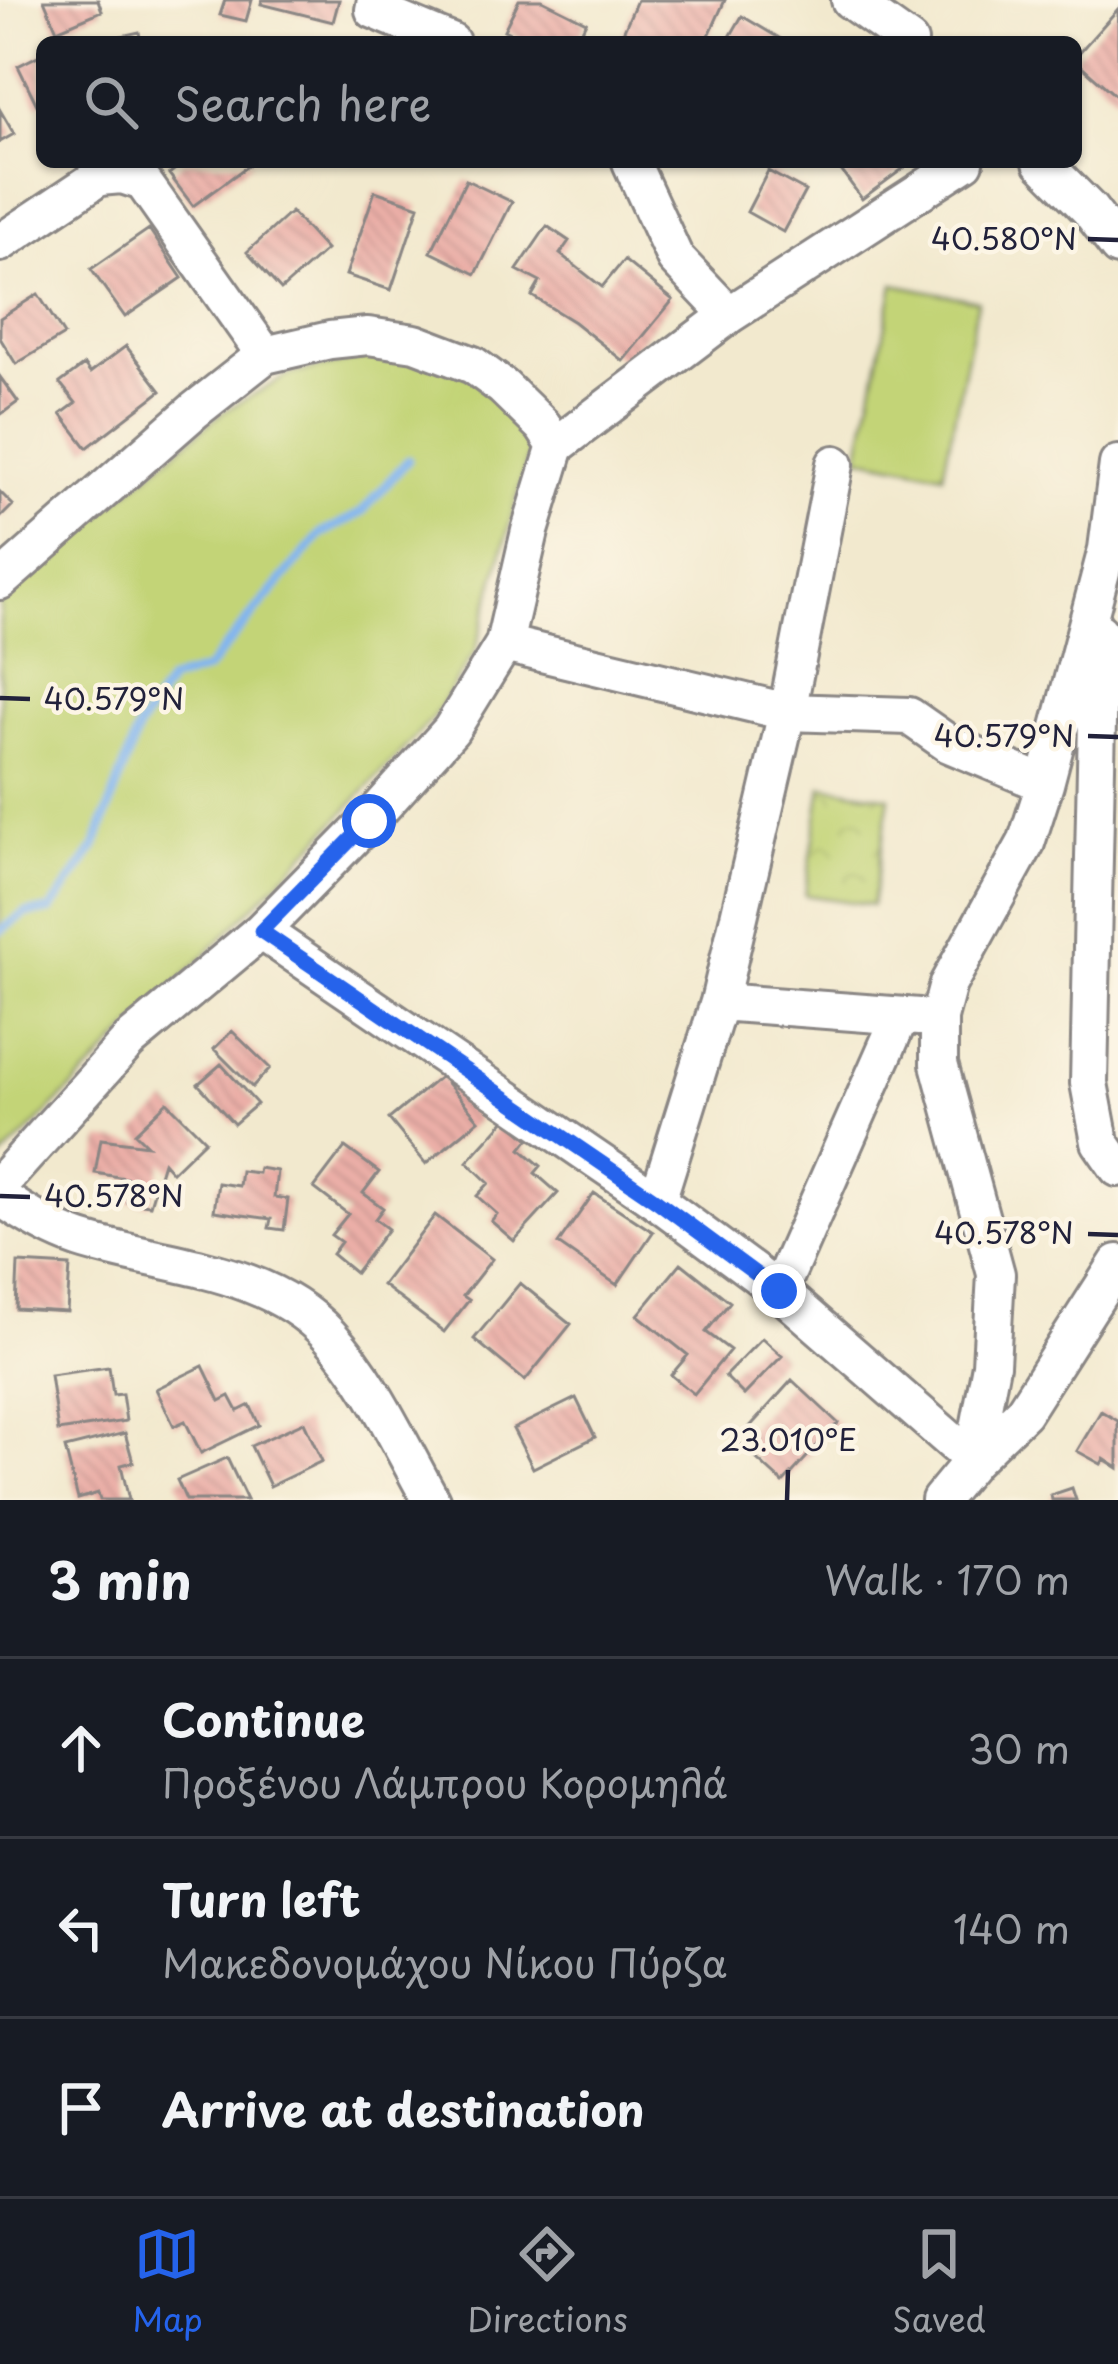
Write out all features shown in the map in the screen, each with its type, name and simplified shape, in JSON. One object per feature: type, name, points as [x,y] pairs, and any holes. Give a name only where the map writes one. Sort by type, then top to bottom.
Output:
[{"type":"street","points":[[376,0],[374,10],[437,36]]},
{"type":"street","points":[[850,0],[901,36]]},
{"type":"street","points":[[634,168],[675,258],[729,315]]},
{"type":"street","points":[[0,1184],[129,1041],[261,931],[451,730],[504,644],[556,446],[729,315],[956,168]]},
{"type":"street","points":[[1048,168],[1118,247]]},
{"type":"street","points":[[0,243],[99,177],[122,175],[142,182],[265,355]]},
{"type":"street","points":[[0,581],[265,355],[368,336],[415,343],[473,365],[530,412],[556,446]]},
{"type":"street","points":[[657,1201],[719,1002],[787,712],[835,464]]},
{"type":"street","points":[[973,1460],[992,1364],[996,1274],[939,1064],[939,1018],[948,984],[1025,843],[1045,784],[1113,540],[1118,464]]},
{"type":"street","points":[[1099,585],[1089,1083],[1100,1142],[1118,1168]]},
{"type":"street","points":[[504,644],[787,712],[909,716],[949,745],[1045,784]]},
{"type":"street","points":[[261,931],[657,1201],[779,1291],[973,1460]]},
{"type":"street","points":[[719,1002],[939,1018]]},
{"type":"street","points":[[779,1291],[900,1017]]},
{"type":"street","points":[[0,1197],[31,1220],[82,1240],[239,1279],[289,1304],[328,1333],[353,1367],[430,1500]]},
{"type":"street","points":[[940,1500],[1023,1412],[1118,1263]]},
{"type":"green space","points":[[894,284],[978,301],[943,474],[859,457]]},
{"type":"green space","points":[[379,355],[428,356],[473,377],[532,441],[476,650],[432,719],[290,870],[0,1160],[0,599],[224,411],[291,374]]},
{"type":"green space","points":[[822,786],[890,797],[872,905],[805,895]]},
{"type":"building","points":[[44,0],[98,0],[102,11],[57,30]]},
{"type":"building","points":[[225,0],[252,0],[246,21],[220,15]]},
{"type":"building","points":[[262,0],[339,0],[333,22],[261,4]]},
{"type":"building","points":[[519,0],[542,0],[586,22],[579,36],[516,36],[504,30]]},
{"type":"building","points":[[637,0],[725,0],[709,36],[621,36]]},
{"type":"building","points":[[1118,9],[1118,98],[1082,66],[1082,49]]},
{"type":"building","points":[[742,16],[776,36],[730,36]]},
{"type":"building","points":[[36,57],[36,103],[18,66]]},
{"type":"building","points":[[0,110],[14,134],[0,142]]},
{"type":"building","points":[[176,168],[245,168],[193,206],[169,174]]},
{"type":"building","points":[[839,168],[904,168],[862,199]]},
{"type":"building","points":[[768,171],[805,191],[783,232],[747,212]]},
{"type":"building","points":[[466,180],[512,202],[476,274],[431,252]]},
{"type":"building","points":[[375,191],[419,206],[391,290],[346,275]]},
{"type":"building","points":[[291,212],[326,250],[281,290],[247,252]]},
{"type":"building","points":[[547,226],[569,241],[560,254],[602,287],[624,260],[673,300],[623,361],[532,296],[540,282],[517,270]]},
{"type":"building","points":[[149,229],[182,278],[125,317],[91,269]]},
{"type":"building","points":[[38,294],[64,335],[16,364],[0,338],[0,318]]},
{"type":"building","points":[[126,346],[161,391],[87,448],[61,414],[76,403],[60,383],[84,365],[90,373]]},
{"type":"building","points":[[0,377],[18,402],[0,415]]},
{"type":"building","points":[[0,492],[13,505],[0,518]]},
{"type":"building","points":[[232,1031],[270,1068],[252,1087],[214,1049]]},
{"type":"building","points":[[221,1064],[257,1104],[234,1124],[198,1084]]},
{"type":"building","points":[[441,1076],[479,1120],[426,1164],[389,1119]]},
{"type":"building","points":[[167,1102],[205,1140],[172,1172],[163,1162],[150,1205],[127,1202],[131,1179],[95,1173],[101,1139],[147,1145],[135,1133]]},
{"type":"building","points":[[506,1119],[529,1139],[521,1149],[541,1166],[535,1173],[558,1193],[514,1241],[491,1221],[497,1214],[477,1196],[489,1183],[467,1162]]},
{"type":"building","points":[[345,1147],[379,1172],[363,1193],[383,1208],[375,1219],[388,1229],[355,1273],[332,1254],[341,1242],[331,1235],[348,1214],[314,1188]]},
{"type":"building","points":[[259,1168],[277,1171],[274,1197],[288,1199],[284,1230],[269,1228],[271,1219],[214,1211],[218,1183],[239,1186],[241,1171],[258,1173]]},
{"type":"building","points":[[594,1193],[653,1232],[617,1285],[558,1244]]},
{"type":"building","points":[[435,1215],[492,1259],[463,1296],[469,1300],[444,1332],[382,1285]]},
{"type":"building","points":[[18,1263],[70,1266],[67,1312],[16,1309]]},
{"type":"building","points":[[681,1263],[730,1302],[706,1332],[730,1350],[694,1394],[671,1375],[688,1355],[638,1315]]},
{"type":"building","points":[[520,1283],[571,1324],[525,1381],[474,1339]]},
{"type":"building","points":[[762,1338],[782,1356],[744,1395],[725,1376]]},
{"type":"building","points":[[203,1366],[220,1401],[230,1396],[238,1411],[250,1405],[259,1425],[201,1453],[185,1421],[174,1426],[156,1389]]},
{"type":"building","points":[[109,1367],[113,1395],[122,1394],[126,1421],[58,1431],[50,1375]]},
{"type":"building","points":[[792,1380],[838,1423],[783,1483],[737,1441]]},
{"type":"building","points":[[576,1398],[595,1437],[533,1468],[513,1429]]},
{"type":"building","points":[[1101,1411],[1118,1421],[1118,1468],[1077,1451]]},
{"type":"building","points":[[304,1422],[322,1461],[270,1486],[251,1446]]},
{"type":"building","points":[[125,1433],[133,1462],[121,1465],[129,1500],[100,1500],[98,1493],[78,1499],[65,1448]]},
{"type":"building","points":[[227,1458],[247,1500],[186,1500],[177,1480]]},
{"type":"building","points":[[1072,1488],[1076,1500],[1052,1500],[1051,1495]]},
{"type":"waterway","points":[[0,931],[25,913],[50,911],[95,847],[138,729],[169,681],[206,670],[321,534],[361,513],[408,460]]},
{"type":"route","points":[[369,821],[261,931],[657,1201],[779,1291]]}]
